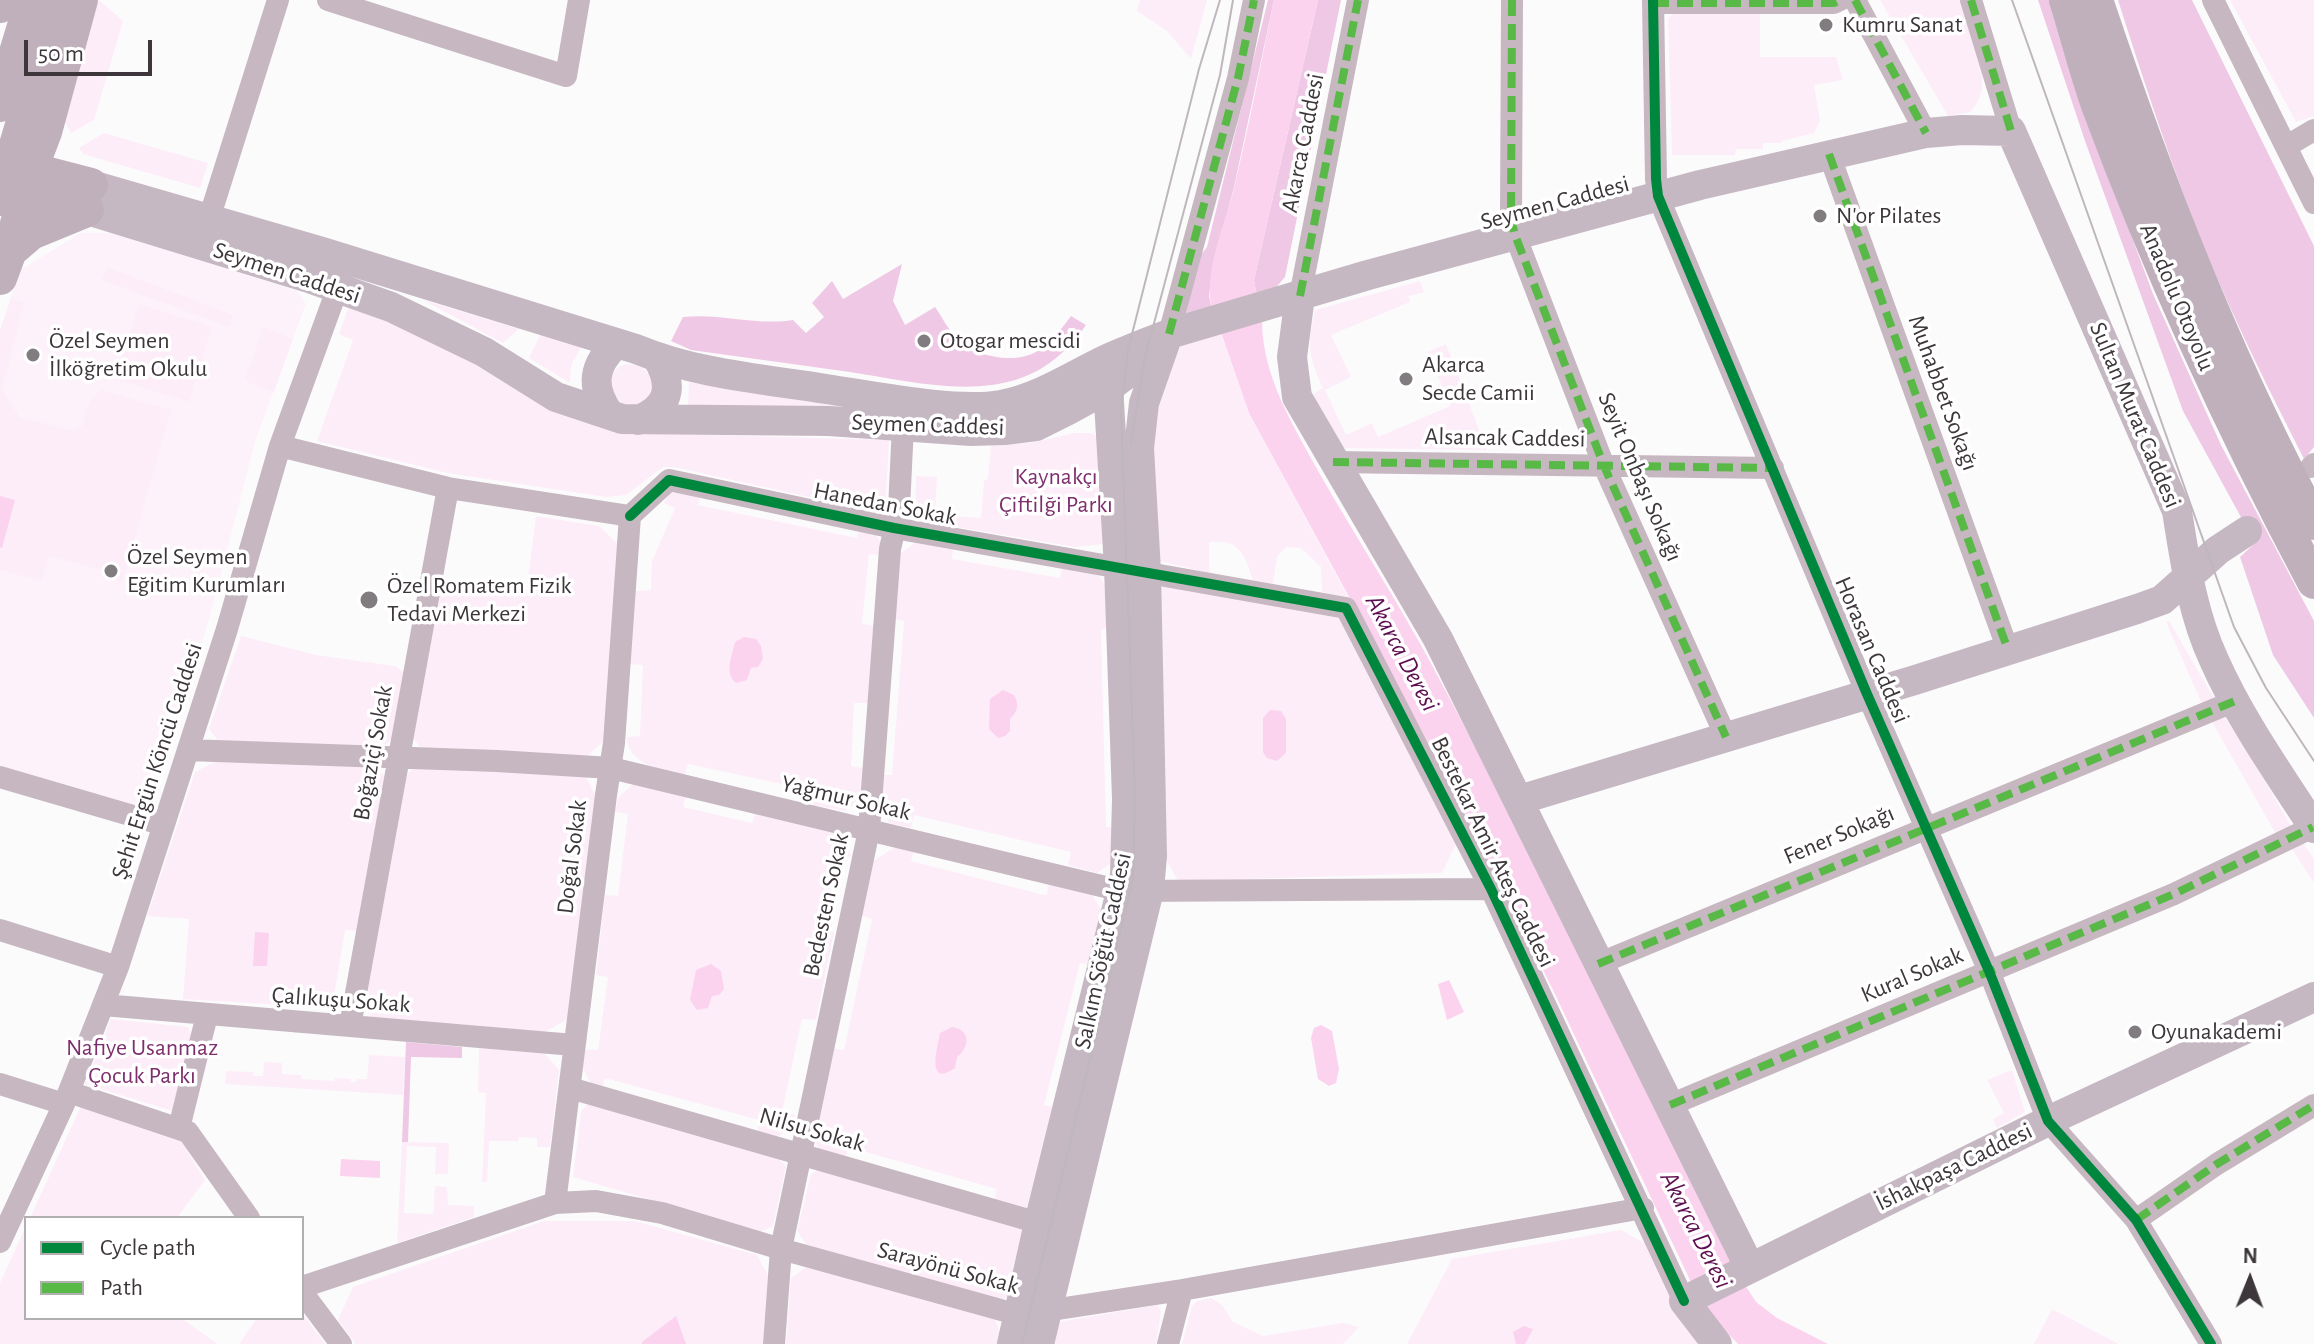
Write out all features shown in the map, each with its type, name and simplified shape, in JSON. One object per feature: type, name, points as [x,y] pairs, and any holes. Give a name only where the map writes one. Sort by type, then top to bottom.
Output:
[{"type":"highway","points":[[0,6],[2,0]]},
{"type":"highway","points":[[0,105],[32,0]]},
{"type":"highway","points":[[3,254],[11,182],[43,48],[59,0]]},
{"type":"highway","points":[[81,0],[45,132],[45,145],[89,198]]},
{"type":"highway","name":"Anadolu Otoyolu","points":[[2066,0],[2097,102],[2162,265],[2220,396],[2314,582]]},
{"type":"highway","name":"Anadolu Otoyolu","points":[[2096,0],[2188,257],[2238,369],[2314,523]]},
{"type":"highway","points":[[11,182],[45,132]]},
{"type":"highway","points":[[0,138],[45,132]]},
{"type":"highway","points":[[11,182],[89,198]]},
{"type":"highway","points":[[3,254],[89,198]]},
{"type":"main road","name":"Seymen Caddesi","points":[[89,198],[391,307],[484,352],[556,397],[624,417],[829,421],[978,431],[1036,426],[1107,374],[1174,336],[1288,299],[1658,196],[1829,154],[1926,133],[2011,131]]},
{"type":"main road","name":"Sultan Murat Caddesi","points":[[2011,131],[2177,511],[2197,614],[2213,658],[2235,701],[2314,828]]},
{"type":"main road","name":"Seymen Caddesi","points":[[89,198],[209,219],[636,349],[658,359],[707,370],[897,400],[954,405],[998,405],[1107,374]]},
{"type":"main road","points":[[1288,299],[1297,397],[1438,639],[1743,1254],[1743,1272]]},
{"type":"main road","points":[[1133,569],[1144,403],[1174,336]]},
{"type":"main road","points":[[615,345],[598,366],[596,391],[624,417],[658,409],[667,390],[667,375],[658,359]]},
{"type":"main road","points":[[1039,1344],[1026,1323],[1135,890],[1152,856],[1133,569],[1112,435],[1107,374]]},
{"type":"main road","points":[[1036,426],[1074,422],[1094,424],[1112,435]]},
{"type":"main road","points":[[2177,511],[2192,525],[2212,534],[2227,537],[2247,531]]},
{"type":"main road","points":[[1519,800],[2162,600],[2218,550],[2247,531]]},
{"type":"main road","points":[[2197,614],[2221,559],[2247,531]]},
{"type":"main road","name":"Salkım Söğüt Caddesi","points":[[1026,1323],[1039,1223],[1135,890]]},
{"type":"main road","name":"İshakpaşa Caddesi","points":[[1691,1298],[2048,1121],[2314,997]]},
{"type":"main road","name":"Bestekar Amir Ateş Caddesi","points":[[1691,1298],[1717,1344]]},
{"type":"street","points":[[209,219],[278,0]]},
{"type":"street","points":[[328,0],[566,76],[579,0]]},
{"type":"street","points":[[1174,336],[1238,78],[1254,0]]},
{"type":"street","name":"Akarca Caddesi","points":[[1288,299],[1358,0]]},
{"type":"street","name":"Seyit Onbaşı Sokağı","points":[[1512,0],[1511,219],[1515,235],[1604,466],[1726,737]]},
{"type":"street","points":[[1658,196],[1653,2],[1834,3],[1840,0]]},
{"type":"street","points":[[1855,0],[1926,133]]},
{"type":"street","points":[[1971,0],[2011,131]]},
{"type":"street","points":[[2213,0],[2314,203]]},
{"type":"street","points":[[2287,146],[2314,130]]},
{"type":"street","name":"Muhabbet Sokağı","points":[[1829,154],[2008,650]]},
{"type":"street","name":"Horasan Caddesi","points":[[1658,196],[1867,694],[1928,826],[2048,1121]]},
{"type":"street","name":"Şehit Ergün Köncü Caddesi","points":[[0,1242],[66,1098],[118,967],[227,629],[280,446],[338,287]]},
{"type":"street","name":"Bedesten Sokak","points":[[774,1344],[781,1249],[869,830],[890,549],[899,509],[903,425]]},
{"type":"street","points":[[280,446],[448,488],[630,516]]},
{"type":"street","name":"Alsancak Caddesi","points":[[1333,462],[1773,468]]},
{"type":"street","name":"Hanedan Sokak","points":[[630,516],[669,480],[894,528],[1133,569]]},
{"type":"street","name":"Boğaziçi Sokak","points":[[350,1026],[448,488]]},
{"type":"street","name":"Doğal Sokak","points":[[555,1203],[611,768],[630,516]]},
{"type":"street","name":"Bestekar Amir Ateş Caddesi","points":[[1133,569],[1346,608],[1491,889],[1643,1208],[1691,1298]]},
{"type":"street","name":"Fener Sokağı","points":[[1598,964],[2235,701]]},
{"type":"street","name":"Yağmur Sokak","points":[[188,750],[611,768],[1135,890],[1491,889]]},
{"type":"street","points":[[0,777],[164,825]]},
{"type":"street","name":"Kural Sokak","points":[[1670,1105],[2174,894],[2314,828]]},
{"type":"street","points":[[0,930],[118,967]]},
{"type":"street","name":"Çalıkuşu Sokak","points":[[103,1005],[574,1045]]},
{"type":"street","points":[[179,1128],[207,1015]]},
{"type":"street","points":[[0,1084],[66,1098],[188,1132],[248,1216]]},
{"type":"street","name":"Nilsu Sokak","points":[[570,1088],[1039,1223]]},
{"type":"street","points":[[2136,1220],[2217,1164],[2314,1105]]},
{"type":"street","points":[[2048,1121],[2136,1220],[2211,1344]]},
{"type":"street","name":"Sarayönü Sokak","points":[[304,1288],[555,1203],[596,1201],[662,1213],[1026,1323],[1182,1290],[1643,1208]]},
{"type":"street","points":[[1168,1344],[1182,1290]]},
{"type":"street","points":[[304,1292],[341,1344]]},
{"type":"shaded area","points":[[1268,0],[1274,0],[1234,187],[1212,270],[1209,296],[1212,309],[1188,315],[1199,257],[1207,247]]},
{"type":"shaded area","points":[[1318,0],[1341,0],[1285,277],[1273,291],[1257,296],[1254,280]]},
{"type":"shaded area","points":[[2038,0],[2050,0],[2084,109],[2153,294],[2221,445],[2314,621],[2314,718],[2273,655],[2240,557],[2255,543],[2183,411],[2085,141]]},
{"type":"shaded area","points":[[2118,0],[2192,0],[2314,246],[2314,447],[2304,459],[2241,332],[2207,254],[2171,160]]},
{"type":"shaded area","name":"Özel Seymen Eğitim Kurumları","points":[[81,233],[120,233],[297,291],[306,304],[256,439],[208,623],[146,813],[0,770],[0,330],[20,270]]},
{"type":"shaded area","points":[[902,264],[893,301],[905,325],[935,307],[956,338],[974,351],[986,355],[1010,358],[1033,354],[1050,341],[1071,316],[1086,325],[1065,350],[1041,369],[1001,384],[958,387],[691,350],[671,341],[683,317],[766,322],[793,320],[806,333],[824,317],[812,303],[832,281],[843,299]]},
{"type":"shaded area","points":[[406,1042],[462,1047],[462,1058],[411,1057],[408,1142],[402,1142]]},
{"type":"green space","points":[[99,0],[123,21],[94,120],[71,133],[63,119]]},
{"type":"green space","points":[[1140,0],[1207,0],[1191,59],[1167,31],[1137,11]]},
{"type":"green space","points":[[1880,0],[1960,0],[1980,58],[1982,73],[1978,101],[1970,112],[1948,116]]},
{"type":"green space","points":[[2230,0],[2314,0],[2314,116],[2296,122]]},
{"type":"green space","points":[[1760,9],[1760,57],[1836,57],[1843,80],[1814,85],[1820,121],[1814,133],[1782,143],[1763,143],[1763,149],[1736,149],[1735,155],[1672,155],[1668,18],[1677,11]]},
{"type":"green space","points":[[104,133],[208,163],[200,188],[83,154],[79,148]]},
{"type":"green space","points":[[107,267],[233,315],[229,327],[102,280]]},
{"type":"green space","points":[[1420,281],[1424,292],[1409,296],[1410,302],[1331,335],[1351,377],[1325,390],[1346,435],[1372,423],[1378,437],[1450,406],[1428,352],[1446,344],[1487,450],[1337,448],[1313,394],[1323,388],[1310,350],[1315,310]]},
{"type":"green space","points":[[11,299],[24,302],[2,390],[19,417],[73,431],[82,426],[89,402],[101,390],[171,410],[122,583],[117,581],[118,574],[49,556],[41,581],[0,570],[0,330]]},
{"type":"green space","points":[[423,300],[519,329],[503,343]]},
{"type":"green space","points":[[139,304],[212,327],[189,402],[116,379]]},
{"type":"green space","points":[[349,306],[384,318],[640,433],[889,440],[885,514],[674,467],[663,467],[626,495],[606,497],[447,473],[317,441],[353,340],[339,334]]},
{"type":"green space","points":[[264,327],[293,339],[274,392],[245,379]]},
{"type":"green space","points":[[1221,332],[1249,413],[1348,597],[1322,592],[1321,567],[1301,548],[1286,547],[1277,557],[1273,584],[1253,580],[1240,550],[1228,543],[1209,542],[1209,573],[1160,561],[1144,448],[1175,346]]},
{"type":"green space","points":[[541,333],[582,346],[571,365],[570,383],[529,358]]},
{"type":"green space","points":[[627,364],[642,368],[652,381],[654,386],[645,407],[615,407],[608,377]]},
{"type":"green space","points":[[689,382],[918,419],[688,406]]},
{"type":"green space","name":"Kaynakçı Çiftilği Parkı","points":[[1074,433],[1092,433],[1106,442],[1103,544],[1075,547],[915,520],[916,476],[937,477],[935,515],[981,518],[991,444],[1030,443]]},
{"type":"green space","points":[[670,489],[700,495],[698,505],[857,538],[859,527],[873,531],[882,544],[882,555],[869,554],[862,624],[876,626],[871,703],[854,703],[851,766],[867,769],[865,794],[846,811],[813,805],[814,791],[688,764],[685,775],[648,765],[633,754],[627,737],[640,736],[643,665],[630,664],[634,591],[651,590],[652,561],[675,508],[664,503]]},
{"type":"green space","points":[[536,516],[599,526],[618,544],[604,741],[587,756],[424,751],[410,735],[438,582],[526,594]]},
{"type":"green space","points":[[915,543],[953,549],[952,559],[1060,578],[1062,567],[1097,573],[1108,589],[1110,628],[1101,629],[1106,827],[1118,828],[1111,863],[1097,873],[1068,865],[1071,852],[914,815],[911,828],[889,823],[878,803],[881,775],[892,775],[904,621],[893,619],[897,556]]},
{"type":"green space","points":[[1165,584],[1339,618],[1456,844],[1442,873],[1178,881],[1159,846],[1153,597]]},
{"type":"green space","points":[[2169,621],[2215,700],[2202,704],[2166,622]]},
{"type":"green space","points":[[241,636],[316,655],[395,666],[406,674],[393,739],[379,749],[219,742],[209,729]]},
{"type":"green space","points":[[2227,716],[2291,826],[2276,834],[2212,722]]},
{"type":"green space","points":[[217,761],[373,765],[384,776],[358,931],[345,930],[332,1008],[183,999],[189,919],[147,916],[195,772]]},
{"type":"green space","points":[[415,767],[583,771],[595,795],[568,1019],[545,1032],[373,1018],[362,1006],[403,778]]},
{"type":"green space","points":[[634,783],[686,795],[683,807],[752,823],[756,811],[842,832],[851,857],[837,856],[822,929],[834,932],[816,1020],[802,1019],[782,1112],[795,1115],[792,1127],[776,1138],[757,1133],[759,1120],[605,1078],[602,1089],[592,1086],[583,1068],[585,1050],[598,1050],[608,977],[596,975],[605,895],[618,896],[628,814],[615,812],[618,798]]},
{"type":"green space","points":[[2303,843],[2314,859],[2314,883],[2292,849]]},
{"type":"green space","points":[[897,846],[914,850],[911,861],[1044,895],[1047,895],[1049,881],[1090,891],[1103,913],[1092,964],[1080,963],[1044,1105],[1057,1108],[1033,1207],[1023,1212],[994,1203],[997,1189],[848,1147],[845,1160],[821,1153],[811,1134],[829,1048],[844,1050],[872,919],[860,915],[873,861]]},
{"type":"green space","name":"Nafiye Usanmaz Çocuk Parkı","points":[[111,1019],[188,1027],[192,1038],[172,1111],[85,1084]]},
{"type":"green space","points":[[479,1048],[544,1053],[559,1070],[550,1147],[537,1147],[537,1138],[489,1141],[487,1182],[482,1182],[486,1093],[478,1092]]},
{"type":"green space","points":[[369,1055],[405,1057],[403,1095],[225,1084],[226,1071],[253,1072],[253,1076],[263,1076],[264,1062],[282,1063],[282,1074],[301,1075],[301,1079],[334,1081],[335,1078],[356,1082],[357,1079],[367,1079]]},
{"type":"green space","points":[[2012,1070],[2025,1112],[1997,1128],[1993,1119],[2004,1113],[1987,1080]]},
{"type":"green space","points":[[588,1103],[772,1153],[786,1166],[773,1226],[760,1232],[573,1177],[581,1112]]},
{"type":"green space","points":[[81,1106],[179,1138],[205,1180],[178,1216],[31,1216]]},
{"type":"green space","points":[[402,1142],[449,1143],[448,1174],[435,1174],[436,1147],[407,1146],[404,1213],[433,1214],[435,1186],[447,1187],[448,1205],[474,1206],[474,1217],[397,1243]]},
{"type":"green space","points":[[822,1167],[1018,1225],[1029,1237],[1016,1292],[999,1301],[807,1245],[797,1231],[811,1174]]},
{"type":"green space","points":[[544,1221],[635,1221],[757,1255],[768,1276],[763,1344],[356,1344],[338,1320],[353,1287]]},
{"type":"green space","points":[[24,1230],[24,1320],[184,1320],[218,1344],[0,1344],[0,1283]]},
{"type":"green space","points":[[1621,1230],[1646,1244],[1702,1344],[1407,1344],[1452,1259]]},
{"type":"green space","points":[[806,1267],[995,1320],[1005,1344],[786,1344],[791,1278]]},
{"type":"green space","points":[[1211,1298],[1222,1305],[1233,1322],[1263,1336],[1343,1323],[1359,1327],[1343,1344],[1182,1344],[1192,1306],[1197,1301]]},
{"type":"green space","points":[[1158,1305],[1161,1312],[1156,1344],[1048,1344],[1052,1323]]},
{"type":"green space","points":[[2052,1309],[2119,1344],[2034,1344]]},
{"type":"green space","points":[[304,1316],[325,1344],[239,1344],[256,1320],[304,1320]]},
{"type":"water","points":[[1274,0],[1318,0],[1254,280],[1257,296],[1212,309],[1210,279],[1216,248],[1234,188]]},
{"type":"water","name":"Akarca Deresi","points":[[1262,320],[1267,362],[1290,420],[1421,644],[1474,744],[1738,1274],[1756,1302],[1777,1318],[1828,1344],[1738,1344],[1697,1295],[1554,992],[1442,768],[1249,413],[1221,332]]},
{"type":"water","points":[[0,496],[15,500],[2,548],[0,547]]},
{"type":"water","points":[[744,637],[756,639],[761,646],[763,659],[758,667],[751,668],[747,680],[736,683],[730,674],[730,664],[735,642]]},
{"type":"water","points":[[1003,690],[1014,695],[1017,705],[1010,719],[1010,731],[998,738],[989,729],[990,699]]},
{"type":"water","points":[[1270,710],[1281,711],[1286,719],[1286,753],[1277,761],[1267,758],[1263,752],[1263,718]]},
{"type":"water","points":[[255,932],[269,933],[267,966],[253,966]]},
{"type":"water","points":[[711,964],[721,971],[724,989],[719,995],[712,996],[708,1008],[697,1010],[690,1000],[696,970]]},
{"type":"water","points":[[1449,980],[1464,1012],[1447,1020],[1438,984]]},
{"type":"water","points":[[1321,1025],[1332,1031],[1339,1069],[1336,1083],[1329,1086],[1318,1079],[1311,1038],[1314,1028]]},
{"type":"water","points":[[952,1027],[963,1032],[966,1044],[957,1057],[955,1068],[940,1073],[936,1055],[940,1033]]},
{"type":"water","points":[[341,1159],[380,1161],[380,1178],[340,1176]]},
{"type":"water","points":[[676,1316],[686,1344],[642,1344],[642,1342]]},
{"type":"water","points":[[1524,1326],[1533,1329],[1525,1344],[1516,1344],[1513,1332]]},
{"type":"tram line","points":[[1022,1344],[1133,879],[1135,796],[1121,411],[1128,350],[1199,69],[1220,0]]},
{"type":"tram line","points":[[1131,444],[1144,361],[1220,75],[1233,0]]},
{"type":"tram line","points":[[2012,0],[2234,627],[2266,688],[2314,761]]},
{"type":"marked path","points":[[1169,334],[1238,78],[1254,0]]},
{"type":"marked path","points":[[1300,296],[1358,0]]},
{"type":"marked path","points":[[1512,0],[1511,219],[1515,235],[1604,466],[1726,737]]},
{"type":"marked path","points":[[1653,3],[1834,3],[1840,0]]},
{"type":"marked path","points":[[1855,0],[1926,133]]},
{"type":"marked path","points":[[1971,0],[2011,131]]},
{"type":"marked path","points":[[1829,154],[2008,650]]},
{"type":"marked path","points":[[1333,462],[1773,468]]},
{"type":"marked path","points":[[1598,964],[2235,701]]},
{"type":"marked path","points":[[1670,1105],[2174,894],[2313,827]]},
{"type":"marked path","points":[[2136,1220],[2217,1164],[2314,1105]]},
{"type":"cycle path","points":[[1653,0],[1656,179],[1658,196],[1665,213],[1867,694],[1989,971],[2048,1121],[2136,1220],[2211,1344]]},
{"type":"cycle path","points":[[630,516],[669,480],[894,528],[1346,608],[1491,889],[1684,1301]]},
{"type":"place","name":"Kumru Sanat","points":[[1826,25]]},
{"type":"place","name":"N'or Pilates","points":[[1820,216]]},
{"type":"place","name":"Otogar mescidi","points":[[924,341]]},
{"type":"place","name":"Özel Seymen İlköğretim Okulu","points":[[33,355]]},
{"type":"place","name":"Akarca Secde Camii","points":[[1406,379]]},
{"type":"place","name":"Özel Seymen Eğitim Kurumları","points":[[111,571]]},
{"type":"place","name":"Özel Romatem Fizik Tedavi Merkezi","points":[[369,600]]},
{"type":"place","name":"Oyunakademi","points":[[2135,1032]]}]
